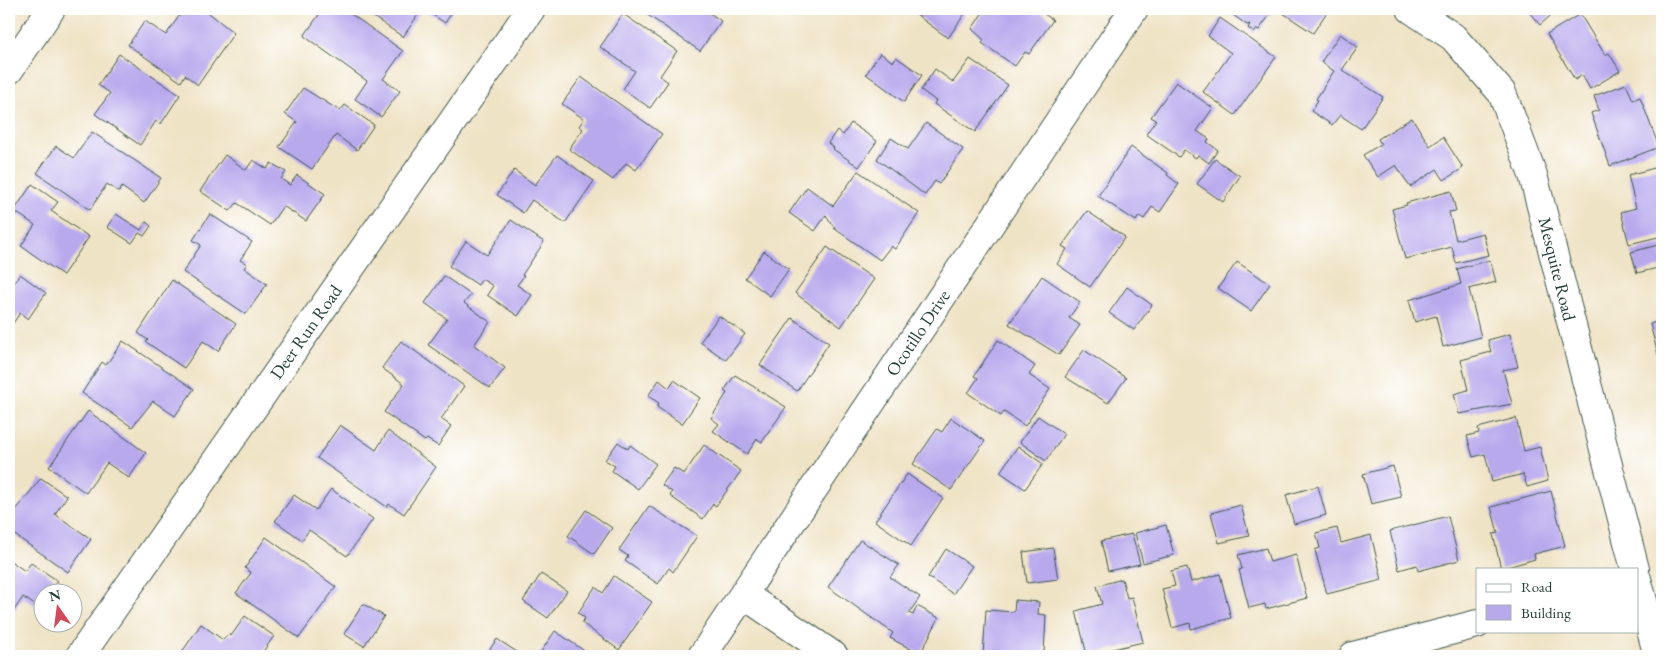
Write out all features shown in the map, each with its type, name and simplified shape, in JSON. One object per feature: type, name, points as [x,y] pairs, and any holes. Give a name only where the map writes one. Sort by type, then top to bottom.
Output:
[{"type":"street","points":[[9,70],[51,9]]},
{"type":"street","name":"Deer Run Road","points":[[80,656],[532,9]]},
{"type":"street","name":"Ocotillo Drive","points":[[702,656],[1134,9]]},
{"type":"street","name":"Mesquite Road","points":[[1412,9],[1452,37],[1502,94],[1533,175],[1634,568]]},
{"type":"street","points":[[1638,585],[1658,656]]},
{"type":"street","points":[[744,595],[834,656]]},
{"type":"street","points":[[1353,656],[1476,624]]},
{"type":"building","points":[[184,9],[204,9],[234,33],[198,85],[185,75],[181,82],[128,45],[145,21],[166,35]]},
{"type":"building","points":[[323,9],[344,9],[403,51],[383,79],[400,91],[381,117],[355,99],[367,81],[304,36]]},
{"type":"building","points":[[377,9],[422,9],[403,37],[372,16]]},
{"type":"building","points":[[424,9],[454,9],[445,23]]},
{"type":"building","points":[[639,9],[704,9],[721,21],[700,51]]},
{"type":"building","points":[[915,9],[961,9],[966,12],[948,38],[922,19],[913,11]]},
{"type":"building","points":[[985,9],[1037,9],[1053,20],[1029,54],[1025,52],[1015,66],[982,43],[984,40],[972,29]]},
{"type":"building","points":[[1227,9],[1274,9],[1259,30],[1257,29],[1254,33],[1248,28],[1250,24],[1247,25]]},
{"type":"building","points":[[1282,9],[1329,9],[1313,33],[1280,11]]},
{"type":"building","points":[[1526,9],[1558,9],[1540,25]]},
{"type":"building","points":[[623,14],[677,51],[660,76],[668,82],[650,108],[623,89],[635,71],[600,47]]},
{"type":"building","points":[[1580,14],[1605,55],[1609,53],[1620,71],[1590,89],[1582,75],[1575,80],[1547,34]]},
{"type":"building","points":[[1220,18],[1276,57],[1235,115],[1203,92],[1231,53],[1208,36]]},
{"type":"building","points":[[1340,34],[1358,47],[1342,70],[1383,97],[1361,129],[1340,115],[1332,125],[1311,111],[1318,100],[1316,99],[1334,71],[1321,62]]},
{"type":"building","points":[[880,53],[893,62],[896,57],[922,75],[904,102],[866,74]]},
{"type":"building","points":[[119,54],[180,95],[161,124],[156,121],[140,145],[95,114],[110,93],[98,85]]},
{"type":"building","points":[[970,59],[1008,85],[975,132],[934,104],[936,101],[921,90],[935,69],[953,82]]},
{"type":"building","points":[[581,77],[662,134],[636,170],[626,163],[613,180],[569,149],[583,129],[579,126],[584,119],[562,104]]},
{"type":"building","points":[[1176,82],[1213,108],[1197,131],[1209,139],[1207,142],[1218,150],[1209,163],[1198,155],[1196,158],[1184,150],[1179,157],[1146,134],[1156,120],[1151,117]]},
{"type":"building","points":[[1626,84],[1633,100],[1640,97],[1659,147],[1610,166],[1591,113],[1599,110],[1594,96]]},
{"type":"building","points":[[303,88],[340,111],[345,105],[374,125],[357,150],[336,135],[312,169],[279,147],[297,122],[285,114]]},
{"type":"building","points":[[1412,118],[1430,146],[1443,137],[1463,168],[1444,180],[1437,169],[1410,187],[1396,165],[1378,177],[1363,155],[1381,144],[1378,139]]},
{"type":"building","points":[[851,123],[877,141],[859,167],[833,149],[828,143],[837,130],[843,135]]},
{"type":"building","points":[[926,123],[963,149],[939,184],[935,181],[925,195],[877,159],[891,138],[908,149]]},
{"type":"building","points":[[92,132],[161,178],[144,203],[122,187],[119,192],[107,184],[90,210],[37,173],[56,146],[74,158]]},
{"type":"building","points":[[1131,147],[1168,173],[1167,175],[1179,184],[1160,212],[1152,207],[1144,219],[1139,216],[1136,221],[1098,196]]},
{"type":"building","points":[[225,155],[246,170],[253,160],[267,169],[271,163],[286,172],[281,179],[290,185],[297,175],[325,194],[306,221],[283,206],[270,225],[237,203],[230,211],[200,191]]},
{"type":"building","points":[[557,155],[594,181],[565,223],[532,200],[523,213],[497,195],[514,170],[535,185]]},
{"type":"building","points":[[1215,159],[1240,176],[1223,202],[1197,184]]},
{"type":"building","points":[[1662,166],[1662,236],[1629,244],[1621,212],[1636,208],[1628,175]]},
{"type":"building","points":[[858,171],[919,213],[895,249],[891,246],[880,260],[835,229],[826,215],[815,231],[789,213],[807,187],[833,206]]},
{"type":"building","points":[[32,184],[58,202],[51,211],[89,237],[63,275],[21,246],[35,225],[14,211]]},
{"type":"building","points":[[1451,191],[1456,211],[1449,212],[1456,240],[1483,233],[1489,255],[1456,263],[1452,247],[1405,259],[1392,209],[1407,205],[1406,203]]},
{"type":"building","points":[[1087,211],[1125,237],[1090,287],[1057,264],[1067,249],[1062,246]]},
{"type":"building","points":[[116,214],[141,230],[146,222],[151,226],[144,236],[139,233],[132,243],[107,227]]},
{"type":"building","points":[[210,214],[252,242],[240,260],[247,264],[244,268],[267,284],[246,314],[183,272],[201,245],[193,240]]},
{"type":"building","points":[[511,220],[544,242],[517,285],[532,295],[518,316],[487,295],[493,286],[482,279],[478,285],[449,266],[466,241],[487,255]]},
{"type":"building","points":[[1662,244],[1662,267],[1637,273],[1631,252]]},
{"type":"building","points":[[827,247],[874,279],[841,327],[795,293]]},
{"type":"building","points":[[764,251],[789,269],[770,296],[745,278]]},
{"type":"building","points":[[1490,260],[1496,282],[1469,289],[1481,337],[1443,347],[1436,316],[1415,322],[1409,300],[1461,284],[1457,269]]},
{"type":"building","points":[[1237,262],[1270,284],[1251,311],[1218,288]]},
{"type":"building","points":[[20,274],[46,293],[28,319],[20,313],[9,329],[9,290]]},
{"type":"building","points":[[444,276],[471,295],[464,303],[490,322],[474,345],[505,368],[490,388],[428,345],[447,319],[425,303]]},
{"type":"building","points":[[1042,276],[1080,302],[1069,318],[1080,325],[1059,355],[1009,324]]},
{"type":"building","points":[[172,280],[236,324],[218,351],[203,341],[184,368],[146,342],[148,340],[138,333]]},
{"type":"building","points":[[1127,287],[1152,305],[1134,330],[1109,313]]},
{"type":"building","points":[[719,316],[745,334],[726,360],[700,342]]},
{"type":"building","points":[[792,318],[829,343],[797,391],[760,365]]},
{"type":"building","points":[[1662,320],[1662,370],[1650,324]]},
{"type":"building","points":[[1510,334],[1518,367],[1503,370],[1512,404],[1459,414],[1454,394],[1468,390],[1461,360],[1491,352],[1488,340]]},
{"type":"building","points":[[998,340],[1035,366],[1029,375],[1050,389],[1025,426],[1004,412],[1001,416],[968,393],[978,378],[974,376]]},
{"type":"building","points":[[123,341],[194,389],[175,416],[153,401],[132,427],[82,393],[102,362],[106,365]]},
{"type":"building","points":[[401,341],[464,386],[441,419],[451,426],[438,446],[427,439],[425,441],[384,412],[404,384],[382,368]]},
{"type":"building","points":[[1084,350],[1126,378],[1108,403],[1065,377]]},
{"type":"building","points":[[735,375],[786,407],[762,442],[757,439],[747,454],[713,431],[719,424],[711,418],[727,393],[724,391]]},
{"type":"building","points":[[659,380],[669,388],[674,380],[700,398],[682,424],[657,407],[659,403],[648,396]]},
{"type":"building","points":[[88,411],[146,453],[129,478],[107,463],[86,493],[49,467]]},
{"type":"building","points":[[1038,416],[1064,434],[1046,461],[1020,442]]},
{"type":"building","points":[[951,418],[985,441],[951,490],[913,464],[937,429],[942,432]]},
{"type":"building","points":[[1516,418],[1524,451],[1540,447],[1548,481],[1527,487],[1523,474],[1492,482],[1485,454],[1473,457],[1467,436],[1479,433],[1478,428]]},
{"type":"building","points":[[340,425],[376,450],[388,431],[436,467],[404,514],[389,504],[387,507],[317,458]]},
{"type":"building","points":[[618,442],[628,449],[630,445],[656,464],[638,489],[612,471],[615,466],[605,460]]},
{"type":"building","points":[[704,445],[741,471],[716,506],[713,504],[703,519],[670,496],[672,492],[662,485],[674,468],[684,474]]},
{"type":"building","points":[[1018,446],[1043,464],[1025,489],[1000,472]]},
{"type":"building","points":[[1393,466],[1401,497],[1371,504],[1363,474]]},
{"type":"building","points":[[907,474],[943,498],[911,546],[875,521]]},
{"type":"building","points":[[41,478],[67,496],[55,514],[91,539],[68,572],[9,531],[9,519]]},
{"type":"building","points":[[1318,486],[1326,515],[1294,524],[1286,495]]},
{"type":"building","points":[[331,489],[373,519],[347,556],[309,530],[302,540],[275,521],[294,495],[316,510]]},
{"type":"building","points":[[1551,491],[1565,546],[1534,554],[1535,559],[1501,568],[1493,534],[1498,533],[1491,507]]},
{"type":"building","points":[[1241,505],[1249,536],[1219,543],[1211,513]]},
{"type":"building","points":[[649,506],[697,536],[673,572],[669,568],[658,584],[625,561],[628,556],[619,550]]},
{"type":"building","points":[[586,510],[612,528],[594,554],[568,536]]},
{"type":"building","points":[[1448,516],[1459,560],[1418,571],[1417,565],[1399,570],[1390,531]]},
{"type":"building","points":[[1166,525],[1174,555],[1143,563],[1135,533]]},
{"type":"building","points":[[1337,528],[1341,543],[1371,535],[1382,580],[1327,594],[1315,550],[1320,548],[1316,533]]},
{"type":"building","points":[[1132,534],[1140,564],[1108,571],[1101,541]]},
{"type":"building","points":[[266,537],[336,587],[299,638],[236,593],[251,573],[245,568]]},
{"type":"building","points":[[860,540],[899,565],[890,577],[920,597],[909,613],[913,615],[917,606],[939,618],[920,654],[890,638],[893,633],[828,587]]},
{"type":"building","points":[[1053,548],[1058,579],[1027,583],[1023,552]]},
{"type":"building","points":[[1266,548],[1270,562],[1296,555],[1307,598],[1266,609],[1265,604],[1249,608],[1239,570],[1242,569],[1238,555]]},
{"type":"building","points":[[946,549],[972,566],[953,594],[928,577]]},
{"type":"building","points":[[9,560],[25,571],[31,563],[58,581],[32,582],[32,603],[23,597],[9,618]]},
{"type":"building","points":[[1187,567],[1191,582],[1220,574],[1231,618],[1191,629],[1190,623],[1172,628],[1162,589],[1175,586],[1171,571]]},
{"type":"building","points":[[541,574],[567,591],[548,618],[523,601]]},
{"type":"building","points":[[614,576],[652,602],[619,650],[582,623],[585,618],[578,613],[595,587],[603,593]]},
{"type":"building","points":[[1122,579],[1127,598],[1132,597],[1143,642],[1087,655],[1076,611],[1102,604],[1097,586]]},
{"type":"building","points":[[1015,600],[1039,602],[1038,614],[1046,615],[1044,654],[983,656],[986,610],[1014,612]]},
{"type":"building","points":[[363,604],[384,616],[364,646],[344,634]]},
{"type":"building","points":[[245,616],[274,636],[260,656],[188,656],[182,652],[201,624],[223,640],[228,634],[231,636]]},
{"type":"building","points":[[555,631],[592,656],[538,656]]},
{"type":"building","points":[[497,639],[523,656],[485,656]]}]
